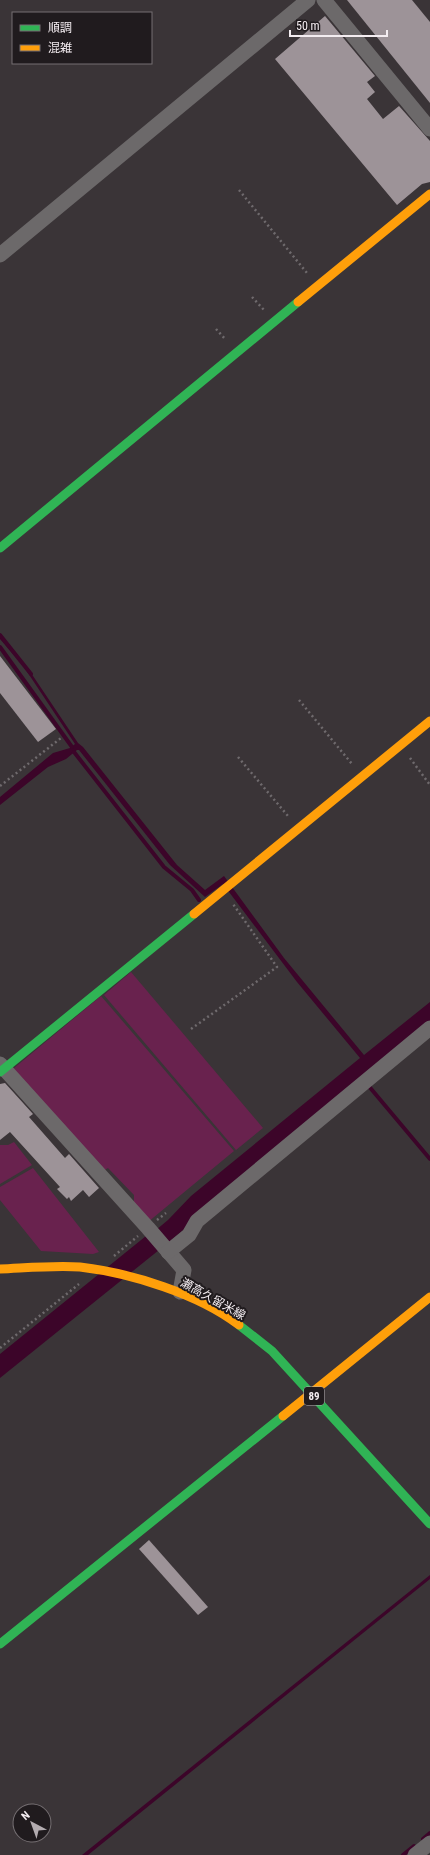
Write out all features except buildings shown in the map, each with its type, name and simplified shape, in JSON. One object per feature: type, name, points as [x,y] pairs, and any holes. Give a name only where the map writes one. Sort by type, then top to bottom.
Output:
[{"type":"street","points":[[0,255],[308,0]]},
{"type":"street","points":[[324,0],[430,129]]},
{"type":"street","points":[[0,548],[430,194]]},
{"type":"street","points":[[180,1292],[184,1270],[1,1068],[224,890],[430,721]]},
{"type":"street","points":[[168,1252],[189,1235],[197,1220],[430,1028]]},
{"type":"street","name":"瀬高久留米線","points":[[0,1269],[79,1267],[99,1271],[131,1278],[180,1292],[231,1319],[272,1351],[430,1524]]},
{"type":"street","points":[[0,1644],[312,1394],[430,1297]]},
{"type":"street","points":[[415,1855],[430,1843]]},
{"type":"path","points":[[239,190],[318,286]]},
{"type":"path","points":[[299,700],[361,778]]},
{"type":"path","points":[[0,786],[60,738]]},
{"type":"path","points":[[400,746],[430,784]]},
{"type":"path","points":[[238,757],[299,828]]},
{"type":"path","points":[[191,1029],[277,967],[224,890]]},
{"type":"shaded area","points":[[0,635],[31,673],[78,743],[83,747],[177,865],[205,890],[224,876],[284,958],[364,1055],[430,1002],[430,1021],[169,1242],[156,1230],[191,1196],[360,1058],[297,982],[223,884],[205,897],[170,865],[79,750],[66,759],[48,767],[0,805],[0,797],[53,753],[70,748],[75,744],[24,667],[0,639]]},
{"type":"shaded area","points":[[131,972],[263,1128],[236,1150],[104,995]]},
{"type":"shaded area","points":[[101,996],[234,1151],[148,1222],[134,1204],[134,1195],[108,1168],[103,1171],[13,1069]]},
{"type":"shaded area","points":[[14,1142],[32,1165],[0,1184],[0,1145],[8,1145]]},
{"type":"shaded area","points":[[33,1168],[99,1252],[93,1254],[41,1251],[0,1200],[0,1187]]},
{"type":"shaded area","points":[[146,1236],[159,1250],[0,1378],[0,1354]]},
{"type":"shaded area","points":[[430,1575],[430,1579],[88,1855],[82,1855]]},
{"type":"waterway","points":[[0,635],[31,674]]},
{"type":"waterway","points":[[0,647],[72,747]]},
{"type":"waterway","points":[[74,752],[164,867],[192,890],[199,900]]},
{"type":"waterway","points":[[367,1084],[430,1159]]},
{"type":"waterway","points":[[423,1839],[430,1833]]},
{"type":"waterway","points":[[403,1855],[414,1846]]},
{"type":"traffic: fast","points":[[0,548],[298,302]]},
{"type":"traffic: fast","points":[[0,1072],[194,914]]},
{"type":"traffic: fast","points":[[239,1325],[272,1351],[430,1524]]},
{"type":"traffic: fast","points":[[0,1644],[283,1416]]},
{"type":"traffic: slow","points":[[298,302],[430,194]]},
{"type":"traffic: slow","points":[[194,914],[430,721]]},
{"type":"traffic: slow","points":[[0,1269],[71,1266],[121,1274],[185,1295],[223,1314],[239,1325]]},
{"type":"traffic: slow","points":[[283,1416],[430,1297]]}]
